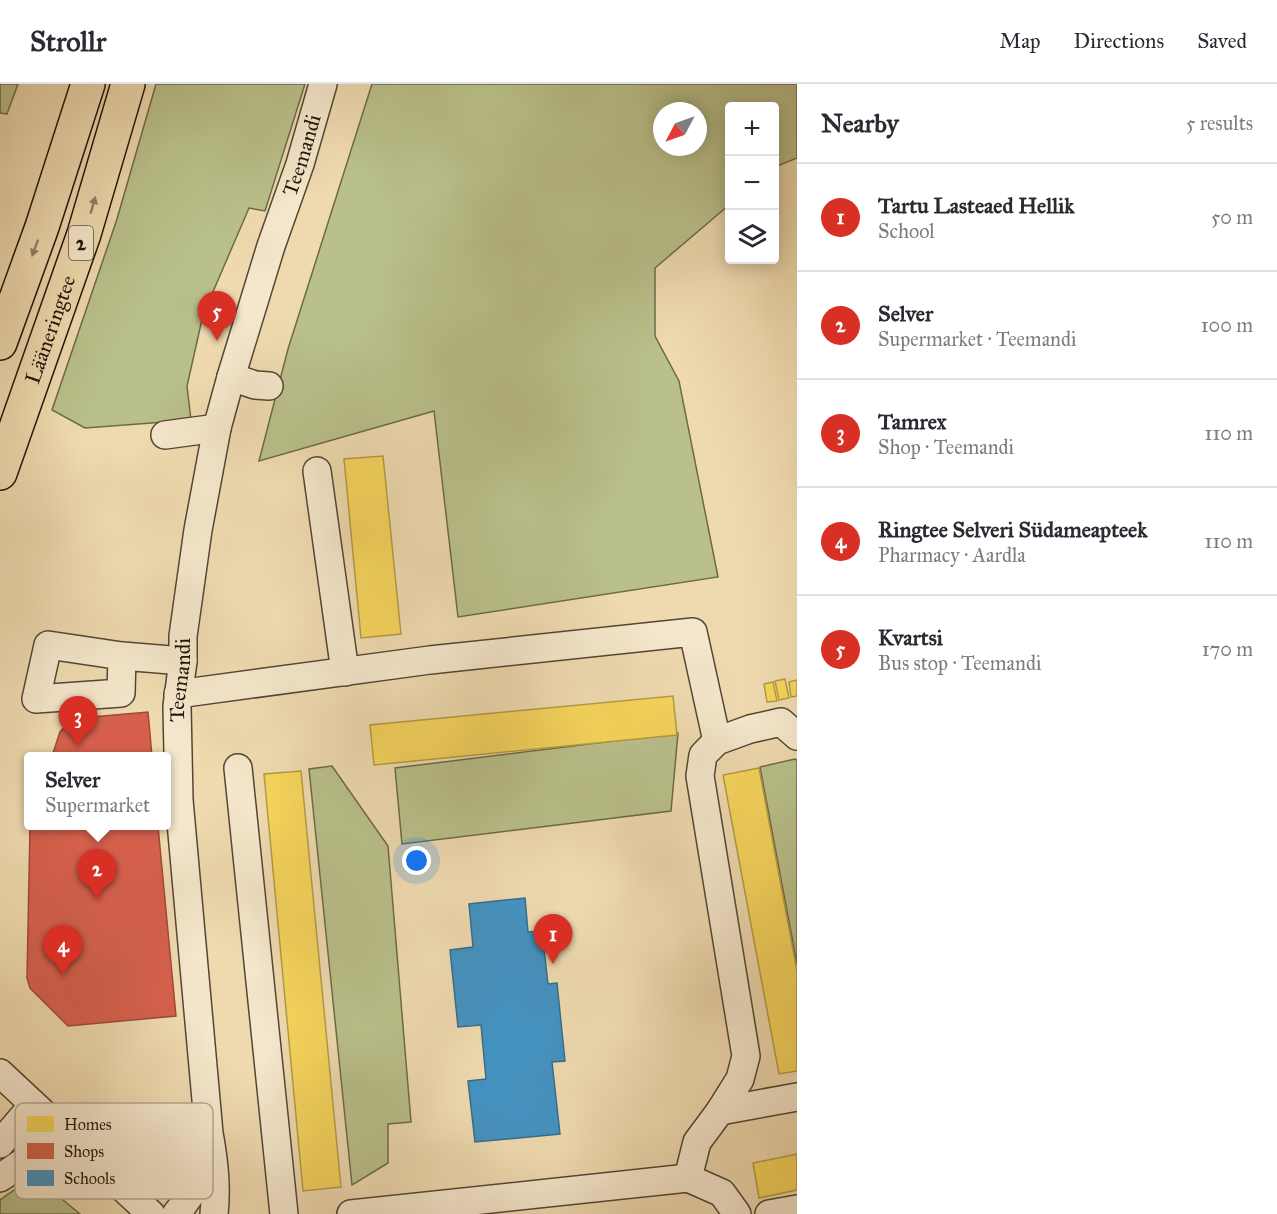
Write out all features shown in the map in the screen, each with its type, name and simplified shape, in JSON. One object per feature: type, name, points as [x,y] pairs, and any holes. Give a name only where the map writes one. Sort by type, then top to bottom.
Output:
[{"type":"highway","points":[[73,132],[82,84]]},
{"type":"highway","name":"Lääneringtee","points":[[0,343],[42,227],[88,84]]},
{"type":"highway","name":"Lääneringtee","points":[[0,473],[84,234],[128,84]]},
{"type":"street","name":"Teemandi","points":[[206,1103],[179,800],[178,694],[183,661],[183,636],[198,530],[217,428],[231,376],[278,225],[300,164],[323,84]]},
{"type":"street","points":[[165,435],[217,428],[215,369],[238,299],[278,225],[322,152],[342,84]]},
{"type":"street","points":[[231,376],[255,385],[269,386]]},
{"type":"street","points":[[317,471],[345,672]]},
{"type":"street","points":[[178,694],[430,660],[693,632],[717,741]]},
{"type":"street","points":[[122,656],[183,661]]},
{"type":"street","points":[[688,1178],[697,1142],[740,1079],[746,1056],[700,776],[703,755],[717,741],[750,729],[792,725]]},
{"type":"street","points":[[238,768],[284,1214]]},
{"type":"street","points":[[0,1073],[31,1103]]},
{"type":"street","points":[[720,1111],[797,1096]]},
{"type":"street","points":[[0,1144],[15,1126]]},
{"type":"street","name":"Teemandi","points":[[213,1156],[216,1192],[214,1214]]},
{"type":"street","points":[[0,1178],[15,1168]]},
{"type":"street","points":[[351,1214],[688,1178],[722,1193],[737,1214]]},
{"type":"street","points":[[135,1199],[151,1214]]},
{"type":"street","name":"Teemandi","points":[[176,1214],[188,1199]]},
{"type":"street","points":[[769,1214],[797,1209]]},
{"type":"green space","points":[[0,84],[18,84],[7,114],[0,113]]},
{"type":"green space","points":[[156,84],[305,84],[265,211],[249,208],[203,315],[187,386],[191,420],[85,428],[52,410],[117,219]]},
{"type":"green space","points":[[372,84],[797,84],[797,158],[779,165],[779,102],[725,102],[725,208],[655,268],[655,336],[679,381],[718,577],[458,617],[434,411],[259,461],[288,349]]},
{"type":"green space","points":[[678,733],[671,811],[402,844],[395,768]]},
{"type":"green space","points":[[797,760],[797,964],[760,767]]},
{"type":"green space","points":[[332,766],[388,846],[411,1122],[388,1124],[388,1163],[352,1185],[309,769]]},
{"type":"green space","points":[[15,1189],[15,1199],[62,1199],[80,1214],[0,1214],[0,1200]]},
{"type":"building: Homes","points":[[383,456],[401,634],[361,638],[344,459]]},
{"type":"building: Homes","points":[[785,679],[789,698],[779,700],[775,681]]},
{"type":"building: Homes","points":[[797,680],[797,696],[791,697],[789,682]]},
{"type":"building: Homes","points":[[773,682],[777,701],[767,702],[764,684]]},
{"type":"building: Homes","points":[[673,696],[677,735],[374,765],[370,725]]},
{"type":"building: Homes","points":[[759,768],[797,971],[797,1071],[779,1074],[723,775]]},
{"type":"building: Homes","points":[[301,771],[341,1187],[303,1191],[264,774]]},
{"type":"building: Homes","points":[[797,1154],[797,1190],[759,1198],[753,1163]]},
{"type":"building: Shops","points":[[148,712],[152,752],[53,752],[60,732],[69,722],[80,718]]},
{"type":"building: Shops","points":[[30,830],[158,830],[176,1016],[68,1026],[30,988],[27,978]]},
{"type":"building: Schools","points":[[525,898],[528,932],[542,931],[548,984],[557,983],[565,1061],[552,1062],[560,1134],[475,1142],[468,1081],[486,1079],[481,1025],[458,1027],[450,950],[473,947],[469,904]]},
{"type":"place","name":"Kvartsi","points":[[217,341]]},
{"type":"place","name":"Tamrex","points":[[78,746]]},
{"type":"place","name":"Selver","points":[[97,899]]},
{"type":"place","name":"Tartu Lasteaed Hellik","points":[[553,964]]},
{"type":"place","name":"Ringtee Selveri Südameapteek","points":[[63,975]]}]
